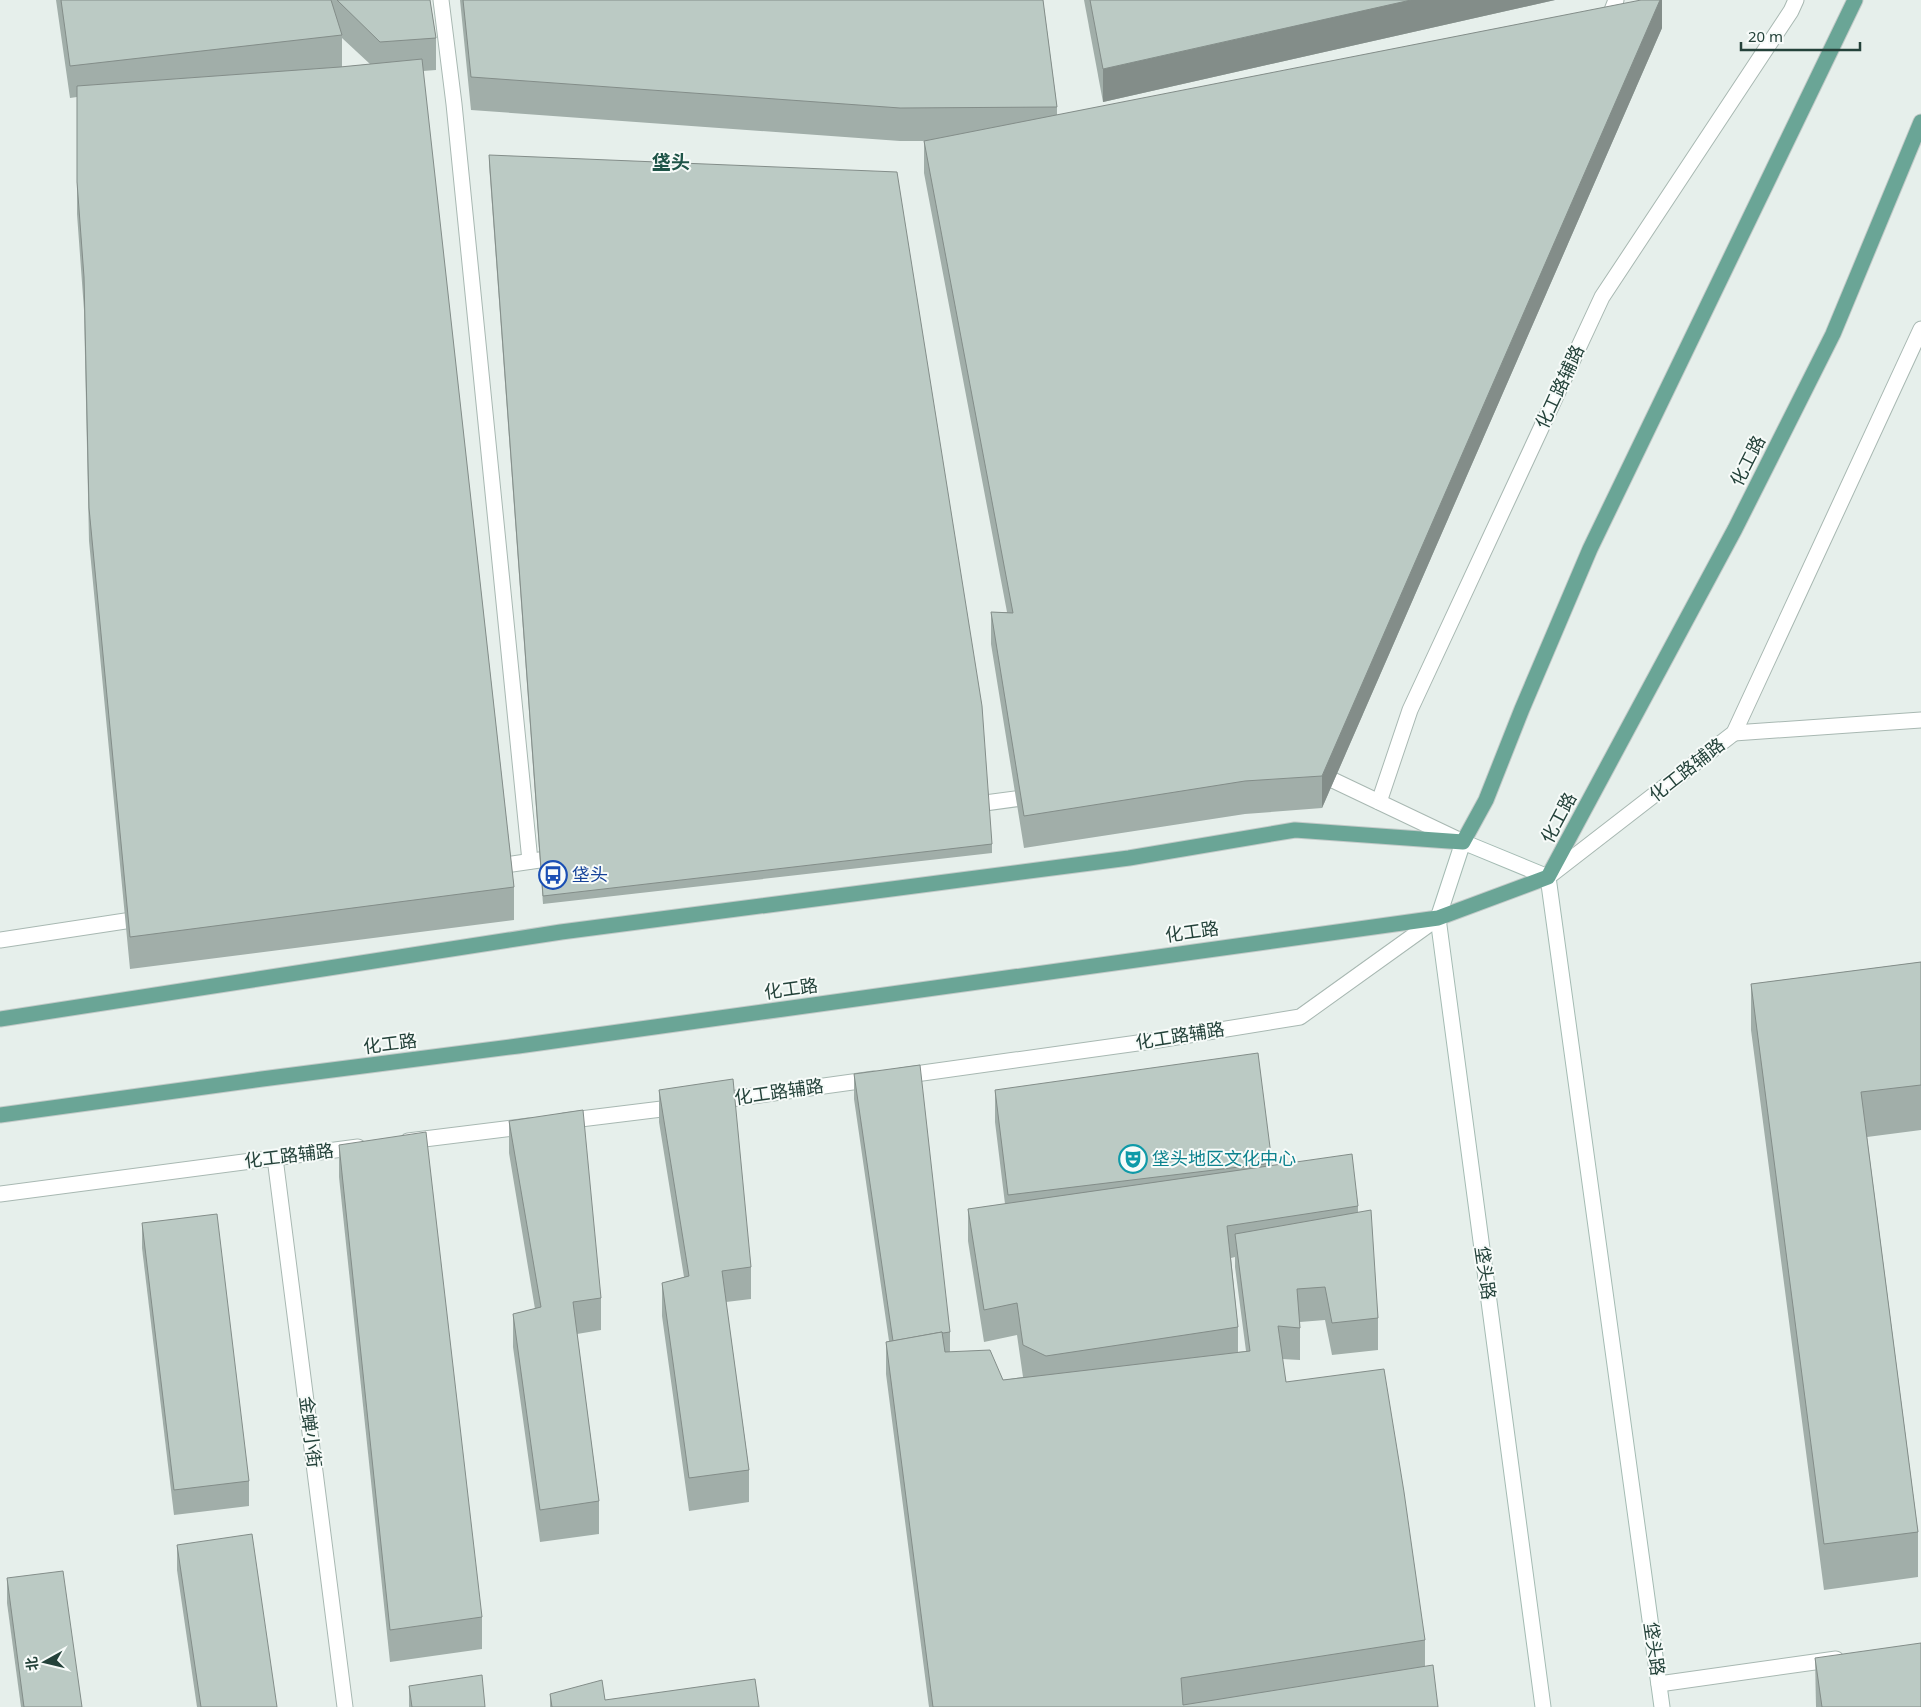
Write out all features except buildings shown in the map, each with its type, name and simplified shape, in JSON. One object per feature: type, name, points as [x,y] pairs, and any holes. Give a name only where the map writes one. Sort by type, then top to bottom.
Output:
[{"type":"main road","points":[[0,1019],[561,932],[1129,858],[1295,830],[1463,842],[1486,800],[1522,709],[1590,549],[1855,0]]},
{"type":"main road","name":"化工路","points":[[0,1115],[518,1046],[1438,918],[1548,877],[1735,529],[1833,334],[1921,122]]},
{"type":"street","points":[[441,0],[454,104],[530,861]]},
{"type":"street","points":[[1601,36],[1616,0]]},
{"type":"street","name":"化工路辅路","points":[[1379,802],[1410,710],[1602,297],[1786,20],[1796,0]]},
{"type":"street","name":"化工路辅路","points":[[1548,877],[1734,733],[1921,329]]},
{"type":"street","points":[[1734,733],[1921,720]]},
{"type":"street","points":[[1312,768],[1463,842],[1548,877]]},
{"type":"street","points":[[954,807],[1052,794]]},
{"type":"street","name":"垡头路","points":[[1463,842],[1438,918],[1543,1707]]},
{"type":"street","points":[[481,869],[579,855]]},
{"type":"street","name":"垡头路","points":[[1548,877],[1662,1707]]},
{"type":"street","points":[[0,940],[157,916]]},
{"type":"street","name":"化工路辅路","points":[[393,1143],[1152,1041],[1300,1016],[1438,918]]},
{"type":"street","name":"化工路辅路","points":[[0,1194],[373,1146]]},
{"type":"street","name":"金蝉小街","points":[[275,1158],[345,1707]]},
{"type":"street","points":[[1659,1684],[1853,1656]]},
{"type":"place","name":"垡头","points":[[553,875]]},
{"type":"place","name":"垡头地区文化中心","points":[[1133,1159]]},
{"type":"district","name":"垡头","points":[[671,162]]}]
